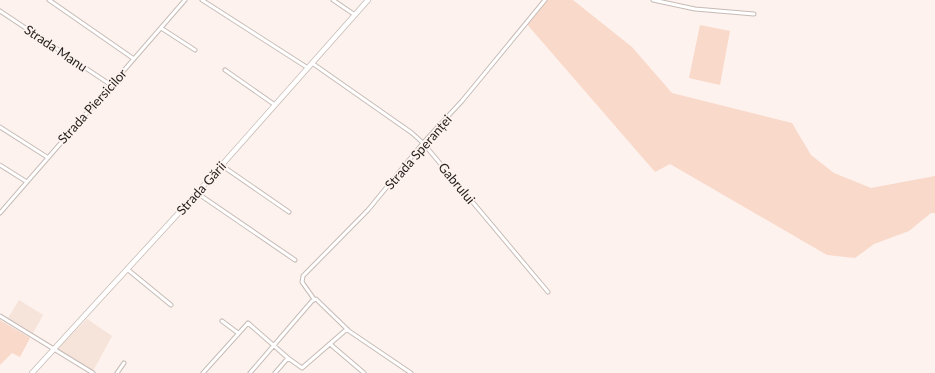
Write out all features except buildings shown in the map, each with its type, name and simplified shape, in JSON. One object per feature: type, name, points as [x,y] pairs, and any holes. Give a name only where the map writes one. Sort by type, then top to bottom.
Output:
[{"type":"main road","name":"Strada Gării","points":[[32,373],[197,193],[368,0]]},
{"type":"street","points":[[49,0],[134,59]]},
{"type":"street","name":"Strada Piersicilor","points":[[0,213],[47,157],[185,0]]},
{"type":"street","points":[[202,0],[308,68]]},
{"type":"street","points":[[333,0],[355,15]]},
{"type":"street","name":"Strada Speranței","points":[[411,373],[346,329],[316,299],[302,282],[303,276],[368,210],[423,143],[462,101],[545,0]]},
{"type":"street","points":[[653,0],[695,9],[754,14]]},
{"type":"street","name":"Strada Manu","points":[[0,11],[111,85]]},
{"type":"street","points":[[161,28],[195,50]]},
{"type":"street","name":"Gabrului","points":[[312,63],[412,133],[423,143],[548,292]]},
{"type":"street","points":[[225,70],[276,105]]},
{"type":"street","points":[[0,127],[47,157]]},
{"type":"street","points":[[0,165],[27,182]]},
{"type":"street","points":[[222,165],[289,212]]},
{"type":"street","points":[[197,193],[295,260]]},
{"type":"street","points":[[127,269],[171,305]]},
{"type":"street","points":[[250,373],[273,345],[316,299]]},
{"type":"street","points":[[0,316],[93,373]]},
{"type":"street","points":[[222,321],[238,333]]},
{"type":"street","points":[[203,373],[247,324],[250,324],[288,358],[302,368],[346,329]]},
{"type":"street","points":[[330,344],[364,373]]},
{"type":"street","points":[[275,373],[288,358]]},
{"type":"street","points":[[117,373],[124,363]]},
{"type":"shaded area","points":[[542,0],[573,0],[632,47],[672,93],[792,123],[811,155],[834,173],[871,188],[935,176],[935,213],[931,213],[909,231],[874,244],[855,258],[827,255],[670,164],[655,172],[525,22]]},
{"type":"shaded area","points":[[700,25],[730,31],[720,85],[689,78]]},
{"type":"shaded area","points":[[19,300],[43,315],[33,333],[8,318]]},
{"type":"shaded area","points":[[87,319],[112,336],[93,371],[57,349]]},
{"type":"shaded area","points":[[0,320],[30,338],[20,357],[12,353],[0,365]]}]
